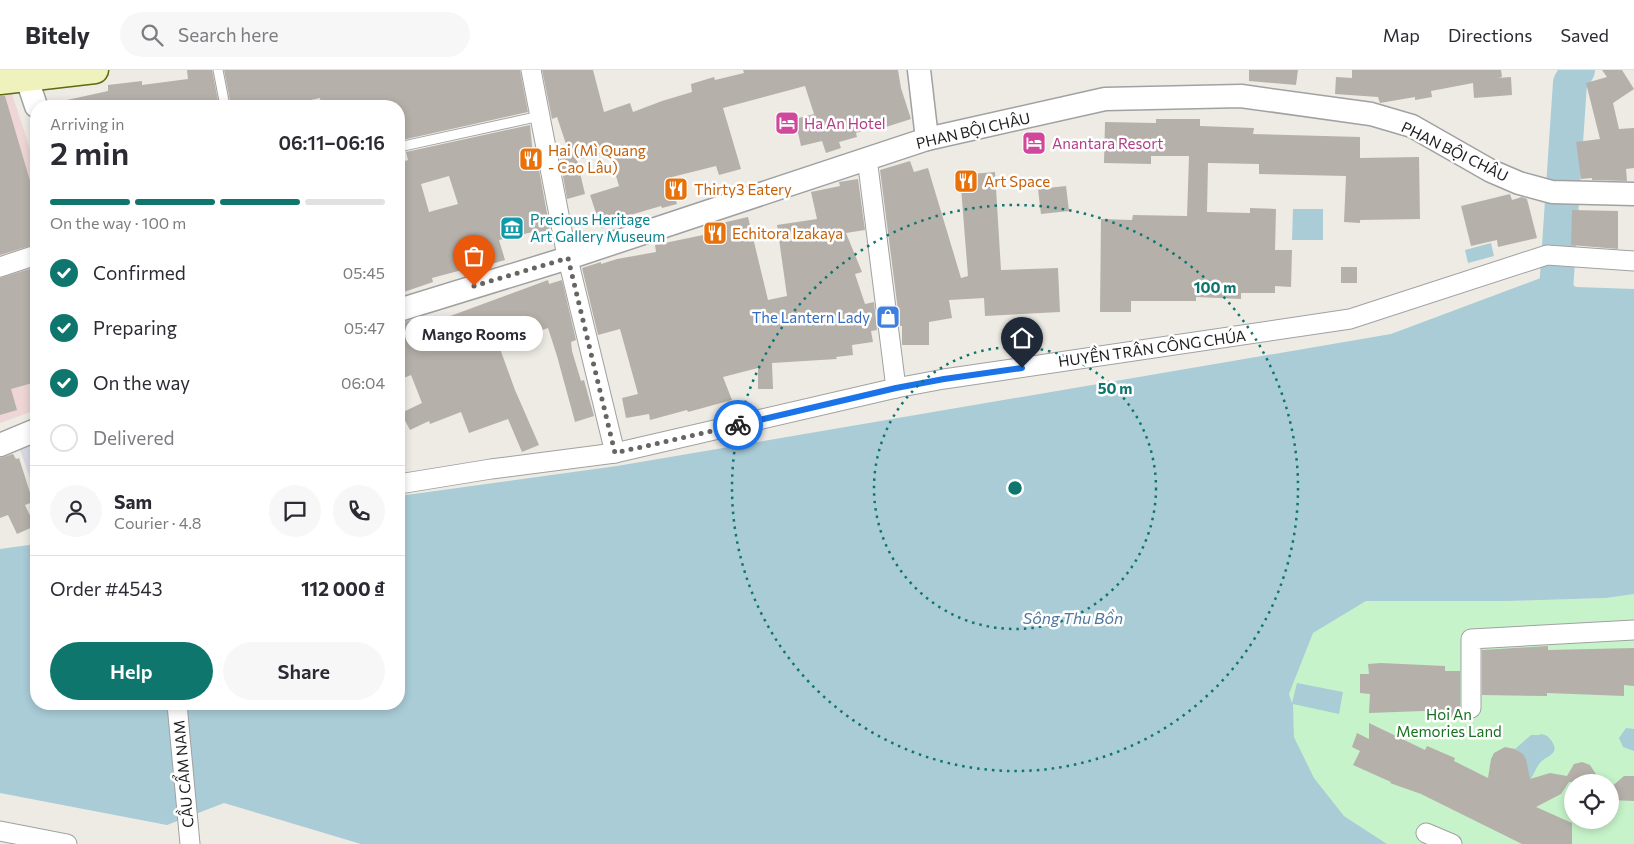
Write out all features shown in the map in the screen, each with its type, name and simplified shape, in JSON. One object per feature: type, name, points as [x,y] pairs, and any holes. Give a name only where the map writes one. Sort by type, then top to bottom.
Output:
[{"type":"main road","points":[[0,81],[25,74],[95,70]]},
{"type":"street","points":[[531,70],[568,258],[615,453]]},
{"type":"street","points":[[918,70],[927,139]]},
{"type":"street","points":[[25,74],[34,100]]},
{"type":"street","name":"PHAN BỘI CHÂU","points":[[405,308],[568,258],[927,139],[1105,99],[1241,96],[1371,114],[1412,126],[1491,171],[1519,183],[1552,192],[1634,194]]},
{"type":"street","points":[[867,158],[896,388]]},
{"type":"street","name":"HUYỀN TRÂN CÔNG CHÚA","points":[[405,483],[491,469],[615,453],[896,388],[1350,319],[1546,255],[1634,261]]},
{"type":"street","points":[[0,268],[30,257]]},
{"type":"street","points":[[0,445],[30,432]]},
{"type":"street","points":[[1471,708],[1471,639],[1634,630]]},
{"type":"street","name":"CẦU CẨM NAM","points":[[178,710],[190,844]]},
{"type":"street","points":[[0,831],[67,844]]},
{"type":"street","points":[[1426,833],[1452,844]]},
{"type":"lane","points":[[218,70],[224,100]]},
{"type":"lane","points":[[405,146],[540,116]]},
{"type":"shaded area","points":[[10,88],[30,149],[30,412],[0,423],[0,90]]},
{"type":"shaded area","points":[[30,442],[30,478],[19,447]]},
{"type":"green space","name":"Hoi An Memories Land","points":[[1634,594],[1634,844],[1387,844],[1344,816],[1314,778],[1294,737],[1293,704],[1289,694],[1313,633],[1366,601],[1505,601],[1606,598]]},
{"type":"water","points":[[1293,209],[1323,209],[1323,240],[1292,240]]},
{"type":"water","points":[[1491,243],[1494,256],[1468,263],[1465,250]]},
{"type":"water","name":"Sông Thu Bồn","points":[[1558,274],[1576,287],[1634,289],[1634,594],[1606,598],[1505,601],[1366,601],[1313,633],[1289,694],[1292,703],[1297,683],[1343,692],[1339,714],[1293,704],[1294,737],[1314,778],[1344,816],[1387,844],[361,844],[224,803],[167,825],[0,793],[0,549],[30,545],[30,710],[405,710],[405,495],[617,466],[1391,334],[1549,275]]},
{"type":"water","points":[[1626,728],[1634,729],[1634,751],[1623,747],[1619,738]]},
{"type":"water","points":[[1541,734],[1550,739],[1555,749],[1554,752],[1539,764],[1527,785],[1525,760],[1515,749],[1531,735]]},
{"type":"building","points":[[187,70],[212,70],[218,100],[67,100],[108,91],[108,85],[142,81],[142,85],[188,79]]},
{"type":"building","points":[[224,70],[520,70],[528,112],[405,139],[405,100],[320,100],[320,98],[311,100],[230,100]]},
{"type":"building","points":[[542,70],[593,70],[604,112],[630,103],[633,112],[692,92],[691,84],[714,77],[715,80],[744,73],[743,70],[898,70],[901,88],[911,119],[886,127],[885,123],[856,133],[857,137],[839,142],[841,148],[826,153],[822,141],[801,146],[795,119],[814,114],[805,86],[723,108],[741,169],[719,175],[716,166],[672,177],[676,191],[673,192],[677,204],[662,208],[661,206],[620,218],[620,221],[601,228],[590,195],[619,186],[609,152],[577,160],[585,194],[567,199],[560,159],[570,156],[557,117],[552,119]]},
{"type":"building","points":[[1249,70],[1298,70],[1296,85],[1249,81]]},
{"type":"building","points":[[1352,70],[1501,70],[1502,77],[1498,78],[1511,77],[1512,95],[1474,98],[1473,83],[1431,91],[1432,97],[1415,100],[1415,97],[1380,103],[1378,97],[1335,94],[1336,77],[1352,78]]},
{"type":"building","points":[[1602,70],[1622,70],[1634,89],[1613,103],[1619,129],[1634,128],[1634,168],[1626,169],[1627,181],[1581,179],[1576,142],[1600,139],[1586,83],[1607,77]]},
{"type":"building","points":[[0,96],[5,96],[30,181],[30,246],[0,255]]},
{"type":"building","points":[[1156,119],[1200,119],[1200,126],[1254,128],[1253,134],[1360,137],[1360,158],[1419,157],[1420,219],[1360,220],[1360,223],[1344,222],[1346,176],[1259,174],[1259,164],[1208,163],[1207,212],[1250,213],[1250,208],[1276,209],[1275,250],[1292,250],[1291,287],[1275,286],[1275,293],[1241,293],[1241,299],[1196,297],[1196,301],[1131,301],[1131,312],[1100,312],[1101,219],[1132,220],[1133,215],[1187,216],[1189,156],[1151,156],[1151,164],[1104,163],[1105,122],[1156,123]]},
{"type":"building","points":[[530,125],[534,165],[538,164],[550,230],[537,233],[537,231],[499,240],[505,260],[432,278],[433,282],[405,292],[405,161],[408,160],[406,152]],"holes":[[[449,176],[458,204],[429,212],[421,184]]]},
{"type":"building","points":[[910,161],[914,172],[928,168],[961,278],[968,276],[960,175],[995,172],[1001,270],[1058,268],[1060,312],[985,316],[984,298],[949,300],[952,318],[929,322],[929,345],[902,345],[902,326],[900,326],[880,170]]},
{"type":"building","points":[[858,179],[865,230],[846,233],[862,272],[855,274],[865,304],[874,302],[877,330],[871,331],[873,342],[852,345],[853,355],[836,357],[837,359],[772,363],[773,389],[758,389],[758,368],[723,377],[732,400],[650,420],[649,414],[626,418],[622,398],[638,394],[620,329],[598,335],[582,268],[601,262],[601,264],[656,252],[655,245],[708,234],[707,229],[722,223],[748,217],[768,300],[787,296],[777,225],[817,219],[811,192],[840,186],[839,182]]},
{"type":"building","points":[[1066,186],[1069,211],[1041,214],[1038,189]]},
{"type":"building","points":[[1510,194],[1512,200],[1522,197],[1527,199],[1537,238],[1498,247],[1497,240],[1471,246],[1461,206]]},
{"type":"building","points":[[1572,210],[1618,211],[1618,249],[1571,245]]},
{"type":"building","points":[[1341,267],[1357,267],[1357,283],[1341,283]]},
{"type":"building","points":[[30,269],[30,384],[11,389],[17,410],[0,415],[0,278]]},
{"type":"building","points":[[548,280],[549,284],[562,280],[576,340],[571,342],[572,351],[581,381],[584,380],[594,416],[575,422],[548,328],[499,346],[515,390],[539,445],[522,452],[508,419],[469,433],[461,412],[430,424],[429,421],[410,430],[405,421],[405,411],[422,403],[411,375],[405,378],[405,322],[411,320],[413,324],[432,317],[434,322]]},
{"type":"building","points":[[13,454],[16,459],[19,458],[30,493],[30,503],[25,505],[30,516],[30,528],[17,534],[8,515],[0,518],[0,458]]},
{"type":"building","points":[[1548,646],[1548,650],[1634,648],[1634,686],[1624,685],[1624,696],[1547,693],[1547,696],[1482,695],[1482,650]]},
{"type":"building","points":[[1368,664],[1445,666],[1445,671],[1460,671],[1460,708],[1465,718],[1450,718],[1450,710],[1369,713],[1370,694],[1360,693],[1360,674],[1369,674]]},
{"type":"building","points":[[1369,723],[1425,750],[1427,746],[1455,758],[1454,761],[1488,778],[1491,759],[1494,753],[1505,747],[1515,749],[1523,754],[1526,759],[1530,779],[1550,773],[1564,775],[1564,790],[1561,794],[1536,807],[1564,819],[1564,829],[1572,829],[1572,844],[1522,844],[1421,794],[1390,783],[1353,765],[1360,751],[1352,747],[1357,733],[1369,739]]},
{"type":"building","points":[[1582,762],[1590,765],[1596,774],[1568,774],[1574,764]]},
{"type":"building","points":[[1624,776],[1634,776],[1634,801],[1619,800],[1619,780]]},
{"type":"waterway","points":[[1554,320],[1570,83],[1578,70]]},
{"type":"way so far","points":[[474,286],[568,258],[615,453],[738,425]]},
{"type":"place","name":"Ha An Hotel","points":[[787,123]]},
{"type":"place","name":"Anantara Resort","points":[[1034,143]]},
{"type":"place","name":"Hai (Mì Quang - Cao Lâu)","points":[[531,159]]},
{"type":"place","name":"Art Space","points":[[966,181]]},
{"type":"place","name":"Thirty3 Eatery","points":[[676,189]]},
{"type":"place","name":"Precious Heritage Art Gallery Museum","points":[[512,228]]},
{"type":"place","name":"Echitora Izakaya","points":[[715,233]]},
{"type":"place","name":"Mango Rooms","points":[[474,286]]},
{"type":"place","name":"The Lantern Lady","points":[[888,317]]},
{"type":"route","points":[[738,425],[896,388],[1022,368]]}]
